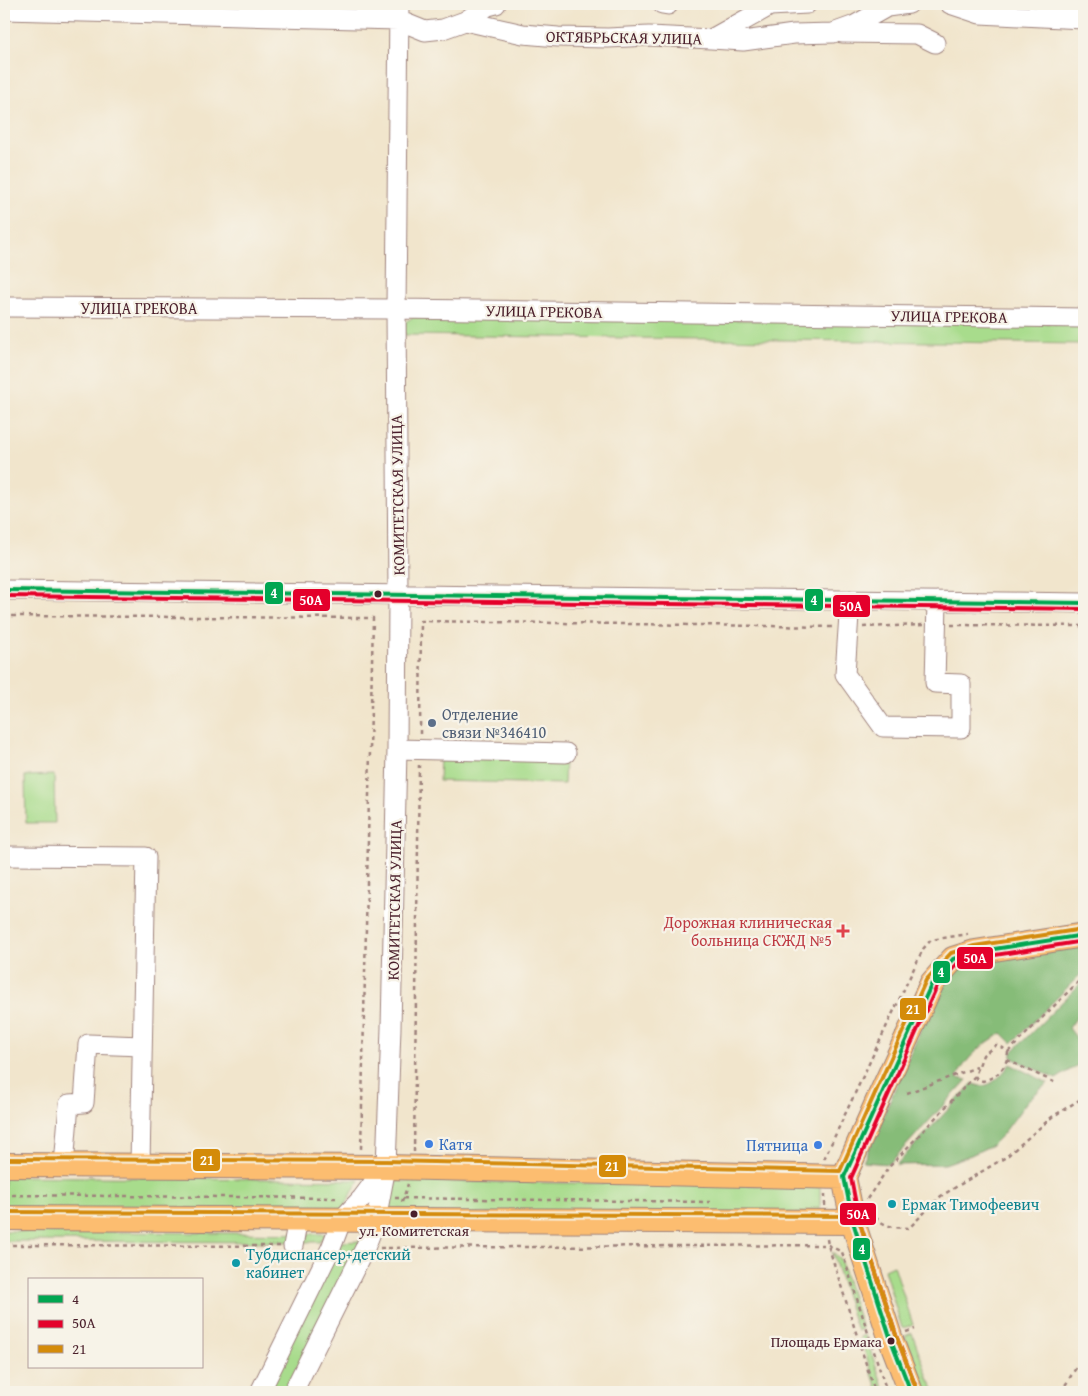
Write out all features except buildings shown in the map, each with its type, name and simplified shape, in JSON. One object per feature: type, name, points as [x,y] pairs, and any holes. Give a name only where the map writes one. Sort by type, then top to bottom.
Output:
[{"type":"main road","points":[[834,1177],[879,1098],[932,983],[953,959],[975,952],[1084,935]]},
{"type":"main road","points":[[4,1165],[386,1167],[834,1177]]},
{"type":"main road","points":[[834,1177],[855,1210],[890,1338],[911,1392]]},
{"type":"main road","points":[[4,1218],[336,1219],[378,1209],[826,1212],[855,1210]]},
{"type":"street","points":[[4,10],[399,12],[425,31],[443,29],[465,21],[488,6],[496,4]]},
{"type":"street","name":"ОКТЯБРЬСКАЯ УЛИЦА","points":[[465,21],[523,34],[549,36],[711,38],[770,6],[807,4]]},
{"type":"street","points":[[833,33],[854,25],[885,5],[909,4]]},
{"type":"street","points":[[950,4],[980,14],[1084,18]]},
{"type":"street","name":"КОМИТЕТСКАЯ УЛИЦА","points":[[293,1392],[365,1248],[378,1209],[386,1167],[397,749],[396,309],[399,12]]},
{"type":"street","points":[[711,38],[743,41],[794,34],[917,34],[935,43]]},
{"type":"street","name":"УЛИЦА ГРЕКОВА","points":[[4,308],[396,309],[1084,318]]},
{"type":"street","points":[[4,590],[1084,603]]},
{"type":"street","points":[[850,600],[845,674],[883,728],[961,728],[961,684],[935,683],[937,602]]},
{"type":"street","points":[[397,749],[566,753]]},
{"type":"street","points":[[4,856],[146,857],[140,1165]]},
{"type":"street","points":[[64,1165],[69,1104],[84,1103],[88,1044],[142,1046]]},
{"type":"street","points":[[260,1392],[331,1248],[336,1219],[362,1198],[386,1167]]},
{"type":"street","points":[[293,1246],[298,1219]]},
{"type":"path","points":[[4,616],[374,618],[361,1158],[358,1167]]},
{"type":"path","points":[[414,1157],[421,621],[848,627],[937,625],[1084,626]]},
{"type":"path","points":[[875,1392],[828,1245],[826,1212],[834,1177],[824,1161],[923,949],[931,940],[969,934]]},
{"type":"path","points":[[975,1076],[983,1081],[999,1074],[1007,1060],[1008,1052],[1084,976]]},
{"type":"path","points":[[855,1210],[889,1167],[975,1076],[983,1056],[996,1045],[1008,1052]]},
{"type":"path","points":[[1007,1060],[1056,1083]]},
{"type":"path","points":[[907,1093],[978,1067]]},
{"type":"path","points":[[826,1212],[855,1210],[890,1227],[909,1228],[940,1196],[1006,1157],[1052,1117],[1084,1098]]},
{"type":"path","points":[[4,1195],[344,1198],[336,1219]]},
{"type":"path","points":[[378,1209],[718,1202]]},
{"type":"path","points":[[4,1245],[293,1246]]},
{"type":"path","points":[[365,1248],[828,1245],[842,1252],[887,1392]]},
{"type":"path","points":[[1061,1392],[1084,1355]]},
{"type":"green space","points":[[415,316],[1084,324],[1084,344],[404,335],[405,322]]},
{"type":"green space","points":[[440,756],[565,758],[564,784],[439,781]]},
{"type":"green space","points":[[54,775],[55,823],[26,823],[25,776]]},
{"type":"green space","points":[[1084,946],[1084,971],[1012,1043],[1002,1033],[975,1052],[960,1071],[957,1078],[967,1080],[889,1164],[863,1162],[934,999],[953,973],[968,965]]},
{"type":"green space","points":[[1084,980],[1084,1007],[1069,1028],[1084,1048],[1084,1061],[1056,1079],[1012,1058],[1012,1052]]},
{"type":"green space","points":[[1010,1064],[1048,1083],[1028,1100],[1003,1134],[992,1145],[945,1164],[896,1165],[973,1083],[978,1086],[989,1084],[1003,1073]]},
{"type":"green space","points":[[4,1176],[359,1180],[338,1219],[4,1216]]},
{"type":"green space","points":[[397,1181],[820,1186],[820,1214],[387,1214]]},
{"type":"green space","points":[[4,1231],[326,1234],[320,1242],[4,1241]]},
{"type":"green space","points":[[362,1241],[288,1392],[265,1392],[340,1242]]},
{"type":"green space","points":[[832,1252],[840,1259],[862,1329],[857,1331]]},
{"type":"green space","points":[[894,1265],[913,1325],[902,1328],[884,1269]]},
{"type":"green space","points":[[912,1333],[929,1380],[936,1392],[924,1392],[905,1336]]},
{"type":"green space","points":[[865,1335],[885,1392],[878,1392],[860,1337]]},
{"type":"transit line","name":"4","points":[[4,590],[1084,603]]},
{"type":"transit line","name":"50А","points":[[4,596],[1084,609]]},
{"type":"transit line","name":"21","points":[[4,1159],[386,1161],[840,1171],[926,980],[951,953],[974,946],[1083,929]]},
{"type":"transit line","name":"4","points":[[911,1392],[891,1340],[853,1222],[844,1177],[932,983],[953,959],[975,952],[1084,935]]},
{"type":"transit line","name":"50А","points":[[917,1390],[897,1338],[859,1220],[851,1178],[937,986],[957,964],[976,958],[1084,941]]},
{"type":"transit line","name":"21","points":[[4,1212],[854,1216],[859,1220],[897,1338],[917,1390]]},
{"type":"place","name":"Отделение связи №346410","points":[[432,723]]},
{"type":"place","name":"Дорожная клиническая больница СКЖД №5","points":[[843,931]]},
{"type":"place","name":"Катя","points":[[429,1144]]},
{"type":"place","name":"Пятница","points":[[818,1145]]},
{"type":"place","name":"Ермак Тимофеевич","points":[[892,1204]]},
{"type":"place","name":"ул. Комитетская","points":[[414,1214]]},
{"type":"place","name":"Тубдиспансер+детский кабинет","points":[[236,1263]]},
{"type":"place","name":"Площадь Ермака","points":[[891,1341]]}]
